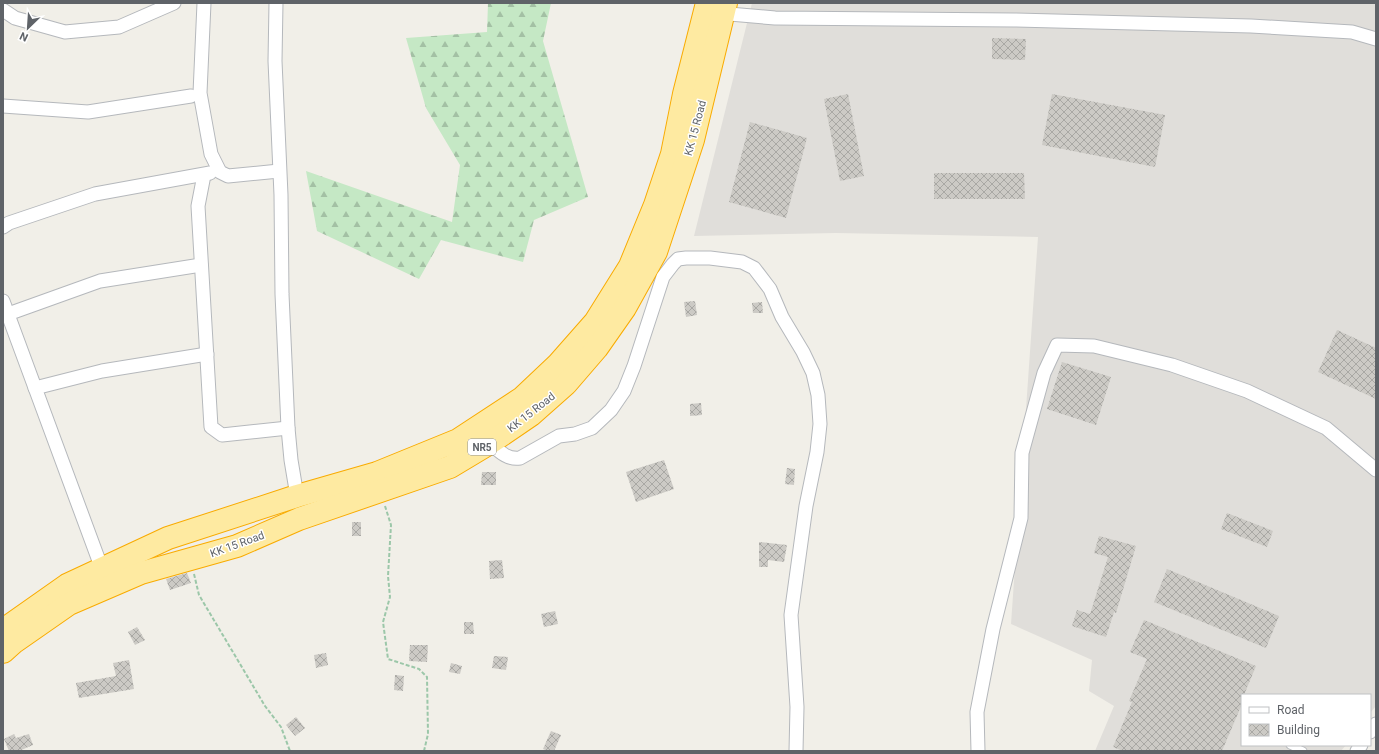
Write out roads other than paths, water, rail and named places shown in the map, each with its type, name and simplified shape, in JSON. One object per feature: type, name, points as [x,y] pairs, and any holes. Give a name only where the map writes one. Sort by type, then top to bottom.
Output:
[{"type":"highway","name":"KK 15 Road","points":[[3,652],[13,643],[69,604],[141,573],[237,546],[300,519],[450,467],[490,443],[530,415],[571,378],[597,348],[625,308],[656,252],[694,140],[715,8]]},
{"type":"highway","name":"KK 15 Road","points":[[3,630],[67,585],[168,538],[297,496],[377,473],[458,440],[522,398],[558,364],[595,322],[630,266],[655,205],[672,154],[684,94],[715,8]]},
{"type":"street","points":[[3,10],[15,18],[64,32],[119,27],[174,3]]},
{"type":"street","points":[[204,3],[200,93],[211,154],[220,172],[228,176],[280,171]]},
{"type":"street","points":[[276,3],[275,61],[280,171],[282,294],[288,428],[291,460],[297,496]]},
{"type":"street","points":[[715,8],[775,18],[1014,20],[1252,26],[1352,32],[1376,39]]},
{"type":"street","points":[[3,106],[88,112],[191,96]]},
{"type":"street","points":[[3,227],[10,223],[95,194],[220,172]]},
{"type":"street","points":[[204,175],[198,206],[211,426],[222,435],[288,428]]},
{"type":"street","points":[[490,443],[508,457],[514,459],[520,458],[559,436],[575,434],[592,428],[611,410],[624,392],[663,277],[678,259],[710,258],[742,262],[754,268],[770,289],[782,317],[803,352],[813,373],[818,396],[820,424],[818,452],[806,506],[791,615],[797,707],[796,751]]},
{"type":"street","points":[[8,314],[100,280],[201,265]]},
{"type":"street","points":[[3,301],[102,569]]},
{"type":"street","points":[[978,751],[977,712],[993,629],[1021,518],[1022,453],[1044,373],[1057,345],[1094,346],[1172,365],[1247,391],[1326,428],[1376,470]]},
{"type":"street","points":[[35,388],[102,371],[207,354]]},
{"type":"lane","points":[[1292,746],[1303,751]]}]
